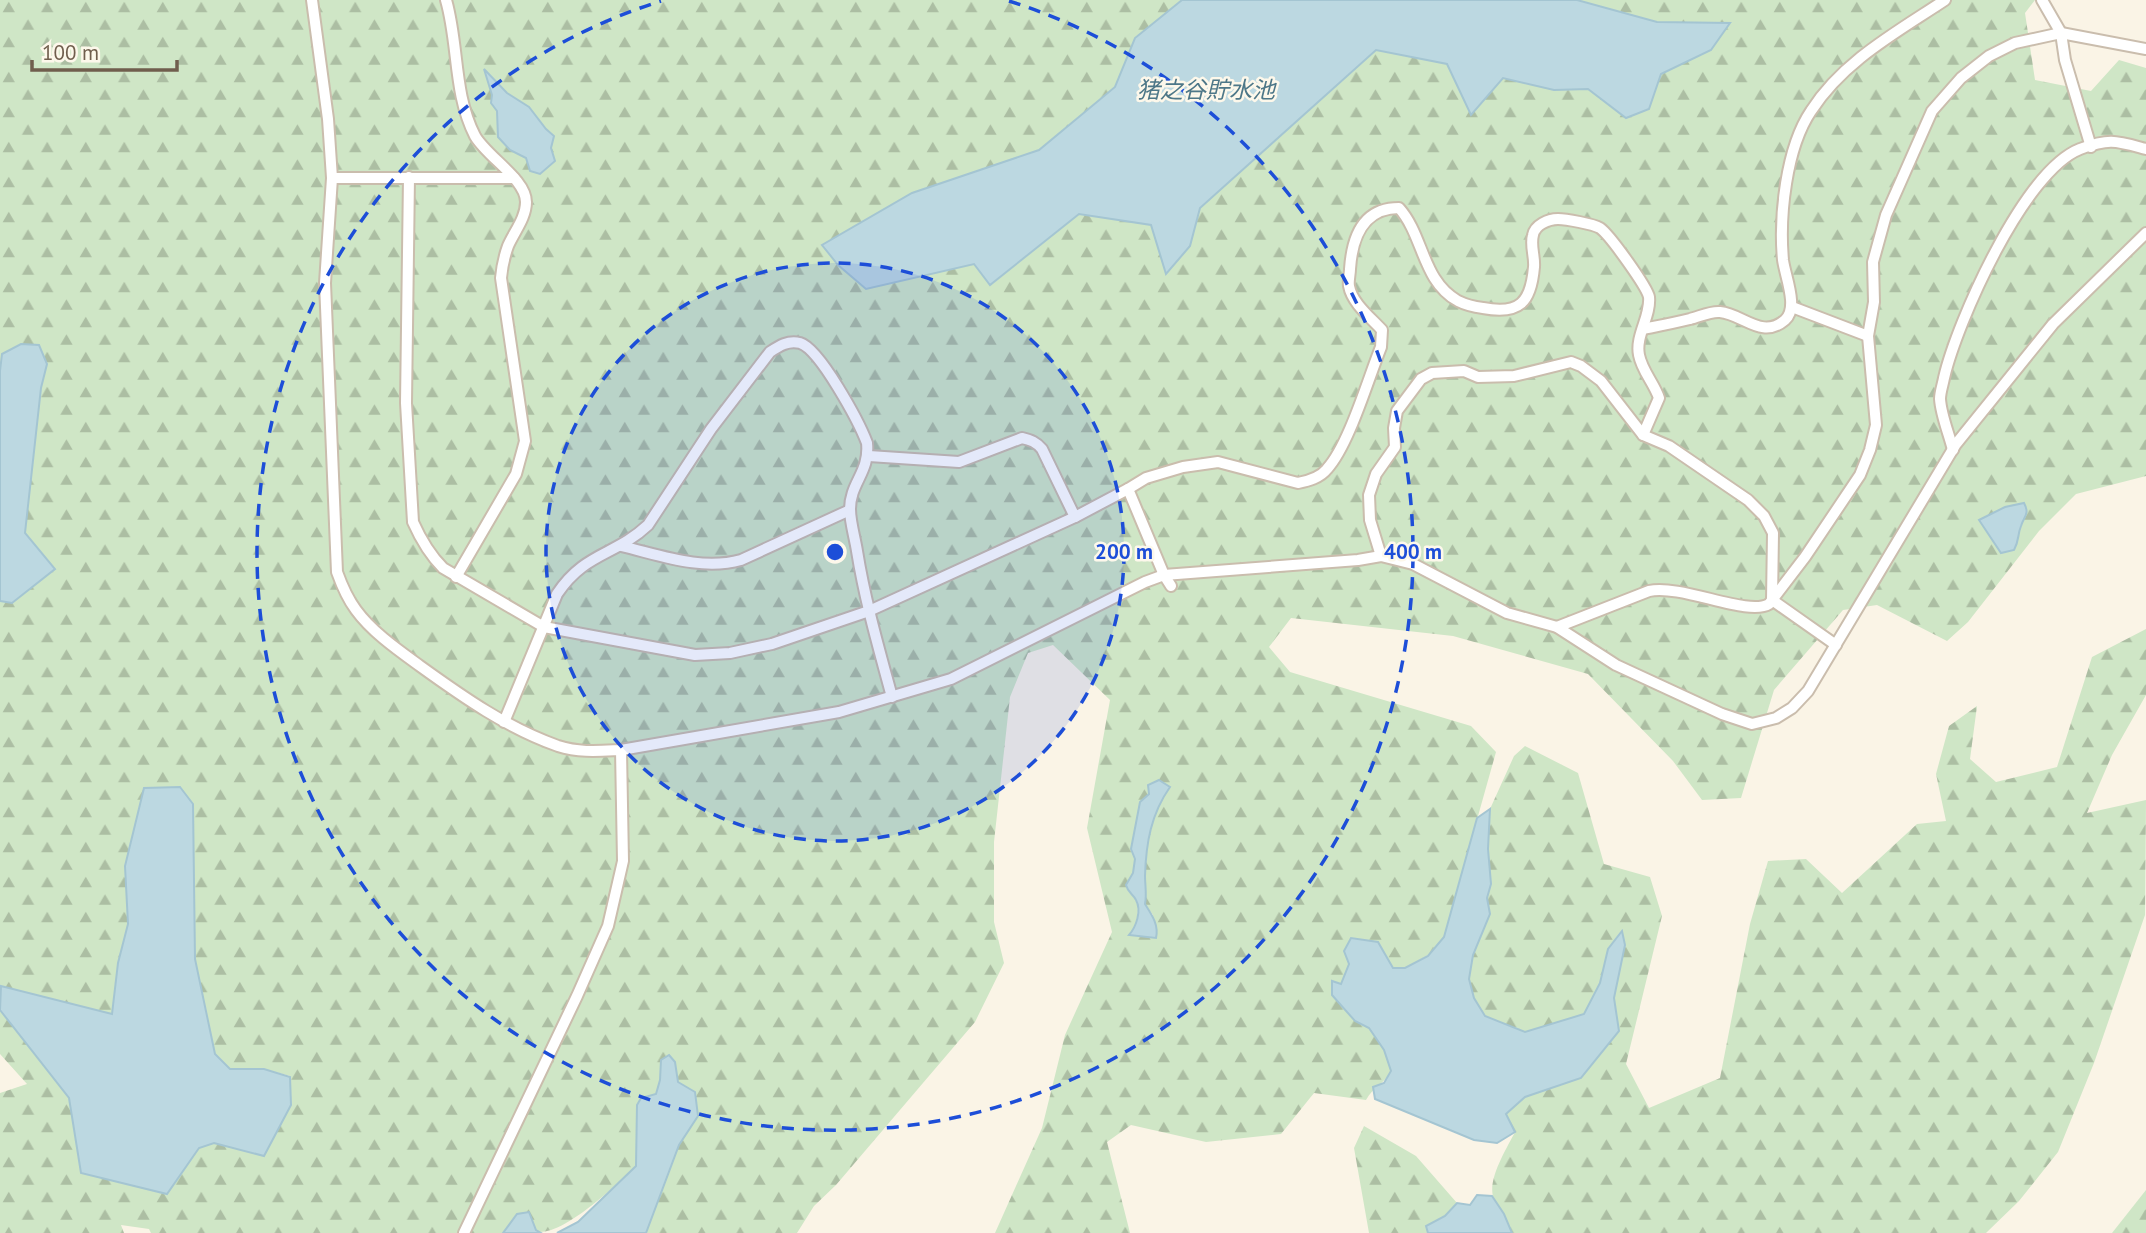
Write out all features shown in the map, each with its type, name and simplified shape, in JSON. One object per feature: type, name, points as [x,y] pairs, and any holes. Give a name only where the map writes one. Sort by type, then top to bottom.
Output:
[{"type":"street","points":[[312,0],[328,119],[331,178],[325,283],[337,572],[344,593],[357,613],[395,648],[461,696],[503,722],[559,746],[588,752],[621,750],[839,712],[892,698],[951,679],[1144,582],[1164,575],[1381,556],[1413,564],[1507,613],[1557,627],[1616,665],[1722,713],[1752,724],[1776,718],[1808,691],[1924,495],[1953,450],[1995,394],[2053,324],[2146,233]]},
{"type":"street","points":[[446,0],[452,20],[461,98],[469,122],[488,154],[525,192],[526,204],[524,216],[503,260],[500,278],[525,441],[522,458],[516,474],[456,577]]},
{"type":"street","points":[[2042,0],[2061,33],[2065,60],[2091,147]]},
{"type":"street","points":[[1643,329],[1722,312],[1759,328],[1777,326],[1786,320],[1792,307],[1784,273],[1781,237],[1791,151],[1810,112],[1834,80],[1870,51],[1942,1]]},
{"type":"street","points":[[1557,627],[1662,588],[1694,593],[1740,606],[1764,607],[1772,600],[1860,475],[1871,450],[1876,425],[1868,336],[1874,302],[1873,261],[1904,172],[1932,111],[1961,78],[1989,56],[2015,43],[2061,33],[2146,49]]},
{"type":"street","points":[[1953,450],[1940,398],[1948,361],[1971,300],[1996,251],[2036,187],[2058,164],[2078,150],[2113,139],[2146,149]]},
{"type":"street","points":[[408,177],[406,403],[413,522],[420,539],[432,556],[456,577],[544,627],[695,655],[730,653],[772,644],[869,611],[1074,517],[1146,478],[1183,467],[1218,462],[1298,483],[1308,481],[1326,471],[1341,447],[1381,347],[1382,330],[1354,299],[1349,285],[1351,252],[1356,233],[1377,213],[1389,208],[1399,208],[1407,218],[1434,280],[1443,290],[1459,301],[1496,310],[1511,310],[1521,305],[1527,297],[1534,264],[1533,233],[1538,227],[1547,220],[1561,219],[1600,229],[1618,248],[1646,287],[1649,300],[1638,352],[1660,398],[1643,435]]},
{"type":"street","points":[[331,178],[514,178]]},
{"type":"street","points":[[1792,307],[1868,336]]},
{"type":"street","points":[[503,722],[557,594],[567,579],[590,560],[621,546],[649,525],[710,429],[770,352],[791,342],[802,344],[819,358],[863,431],[867,443],[869,456],[866,468],[852,495],[850,510],[869,611],[892,698]]},
{"type":"street","points":[[1381,556],[1370,520],[1369,495],[1376,474],[1395,447],[1397,411],[1421,379],[1432,373],[1464,372],[1478,377],[1514,376],[1571,362],[1601,381],[1643,435],[1669,446],[1748,500],[1764,516],[1773,533],[1772,600]]},
{"type":"street","points":[[869,456],[959,462],[1022,438],[1029,439],[1042,449],[1074,517]]},
{"type":"street","points":[[1128,489],[1171,586]]},
{"type":"street","points":[[621,546],[707,565],[725,565],[850,510]]},
{"type":"street","points":[[1772,600],[1836,645]]},
{"type":"street","points":[[464,1233],[608,926],[623,861],[621,750]]},
{"type":"green space","points":[[0,0],[1182,0],[1135,38],[1115,87],[1039,150],[912,193],[866,289],[975,264],[991,285],[1079,214],[1151,225],[1166,273],[1190,246],[1200,208],[1376,50],[1553,90],[1588,89],[1626,118],[1649,109],[1661,74],[1711,50],[1729,23],[1657,22],[1577,0],[2035,0],[2025,13],[2035,80],[2091,91],[2119,60],[2146,68],[2146,476],[2076,494],[2039,531],[1968,622],[1947,641],[1877,605],[1843,610],[1774,690],[1741,798],[1702,800],[1673,761],[1588,674],[1453,636],[1291,618],[1269,647],[1290,672],[1471,726],[1496,752],[1444,937],[1428,955],[1405,968],[1349,964],[1341,984],[1333,981],[1355,1021],[1369,1028],[1384,1050],[1391,1071],[1388,1075],[1366,1100],[1314,1093],[1281,1134],[1206,1142],[1131,1125],[1107,1142],[1130,1233],[995,1233],[1042,1128],[1065,1035],[1112,932],[1087,828],[1110,700],[1053,645],[1028,653],[1010,697],[994,842],[994,922],[1004,963],[975,1022],[836,1185],[814,1206],[797,1233],[646,1233],[679,1145],[698,1116],[678,1082],[675,1062],[661,1060],[656,1094],[641,1098],[637,1105],[636,1166],[591,1206],[563,1225],[550,1230],[539,1232],[517,1214],[503,1233],[151,1233],[149,1229],[121,1225],[124,1233],[0,1233],[0,1093],[27,1084],[0,1054],[0,1010],[69,1098],[82,1173],[167,1194],[199,1148],[214,1143],[264,1156],[291,1105],[290,1076],[264,1069],[230,1069],[215,1054],[195,959],[193,805],[180,787],[144,788],[125,866],[128,924],[118,963],[113,1014],[1,986],[0,990],[0,601],[12,603],[46,558],[25,533],[41,388],[47,364],[2,354],[0,371]],"holes":[[[1170,787],[1148,840],[1145,904],[1153,915],[1135,927],[1137,904],[1126,885],[1133,873],[1135,858],[1131,849],[1140,802],[1149,794]]]},
{"type":"green space","points":[[2146,629],[2146,695],[2112,755],[2087,813],[2146,800],[2145,915],[2094,1063],[2058,1152],[2019,1201],[1986,1233],[1512,1233],[1492,1192],[1498,1165],[1515,1132],[1505,1115],[1525,1097],[1581,1078],[1618,1031],[1614,998],[1625,945],[1608,949],[1600,983],[1584,1014],[1525,1032],[1485,1016],[1474,998],[1469,979],[1473,955],[1490,913],[1487,897],[1491,884],[1488,849],[1490,809],[1514,756],[1525,746],[1578,773],[1604,864],[1650,877],[1662,916],[1626,1064],[1649,1108],[1720,1078],[1750,924],[1768,861],[1806,859],[1842,893],[1917,824],[1946,821],[1936,774],[1949,726],[1977,706],[1970,759],[1996,782],[2057,767],[2092,657]]},
{"type":"green space","points":[[1364,1126],[1416,1156],[1457,1203],[1445,1216],[1426,1226],[1428,1233],[1369,1233],[1354,1148]]},
{"type":"green space","points":[[2146,1190],[2146,1233],[2112,1233]]},
{"type":"water","name":"猪之谷貯水池","points":[[1182,0],[1577,0],[1657,22],[1730,23],[1711,50],[1661,74],[1649,109],[1626,118],[1588,89],[1554,90],[1503,78],[1471,115],[1447,64],[1376,50],[1200,208],[1190,246],[1166,274],[1151,225],[1079,214],[990,285],[974,264],[866,289],[838,265],[822,245],[912,193],[1039,150],[1115,87],[1135,38]]},
{"type":"water","points":[[484,69],[507,93],[529,107],[554,136],[551,148],[555,161],[540,174],[530,171],[526,158],[510,150],[498,137],[497,111],[491,103],[492,95]]},
{"type":"water","points":[[21,344],[39,345],[47,364],[41,388],[25,533],[55,569],[12,603],[0,601],[0,371],[2,354]]},
{"type":"water","points":[[2024,503],[2026,512],[2014,550],[2001,553],[1979,520],[2005,507]]},
{"type":"water","points":[[1159,780],[1170,787],[1158,808],[1151,829],[1145,876],[1145,904],[1156,924],[1156,938],[1129,935],[1136,923],[1138,909],[1136,900],[1126,885],[1133,873],[1135,859],[1131,849],[1140,802],[1149,794],[1148,785]]},
{"type":"water","points":[[180,787],[193,804],[195,959],[215,1054],[230,1069],[264,1069],[290,1077],[291,1105],[264,1156],[214,1143],[199,1148],[167,1194],[81,1173],[69,1098],[0,1010],[1,986],[112,1014],[118,963],[128,924],[125,866],[144,788]]},
{"type":"water","points":[[1490,809],[1488,849],[1491,884],[1487,898],[1490,914],[1473,955],[1469,979],[1474,998],[1485,1016],[1525,1032],[1584,1014],[1600,983],[1608,949],[1622,931],[1625,945],[1614,998],[1619,1031],[1581,1078],[1525,1097],[1506,1114],[1515,1132],[1497,1143],[1474,1140],[1375,1099],[1373,1087],[1384,1083],[1391,1071],[1384,1050],[1369,1028],[1355,1021],[1332,995],[1332,981],[1341,984],[1349,964],[1344,951],[1351,938],[1378,942],[1393,968],[1405,968],[1428,956],[1444,937],[1477,818]]},
{"type":"water","points":[[669,1055],[675,1062],[678,1082],[695,1092],[698,1116],[679,1145],[646,1233],[557,1233],[578,1222],[636,1166],[637,1105],[641,1098],[656,1094],[661,1060]]},
{"type":"water","points":[[1477,1195],[1492,1196],[1512,1233],[1428,1233],[1426,1226],[1445,1216],[1457,1203],[1470,1205]]},
{"type":"water","points":[[529,1212],[536,1230],[541,1233],[503,1233],[517,1214]]}]
